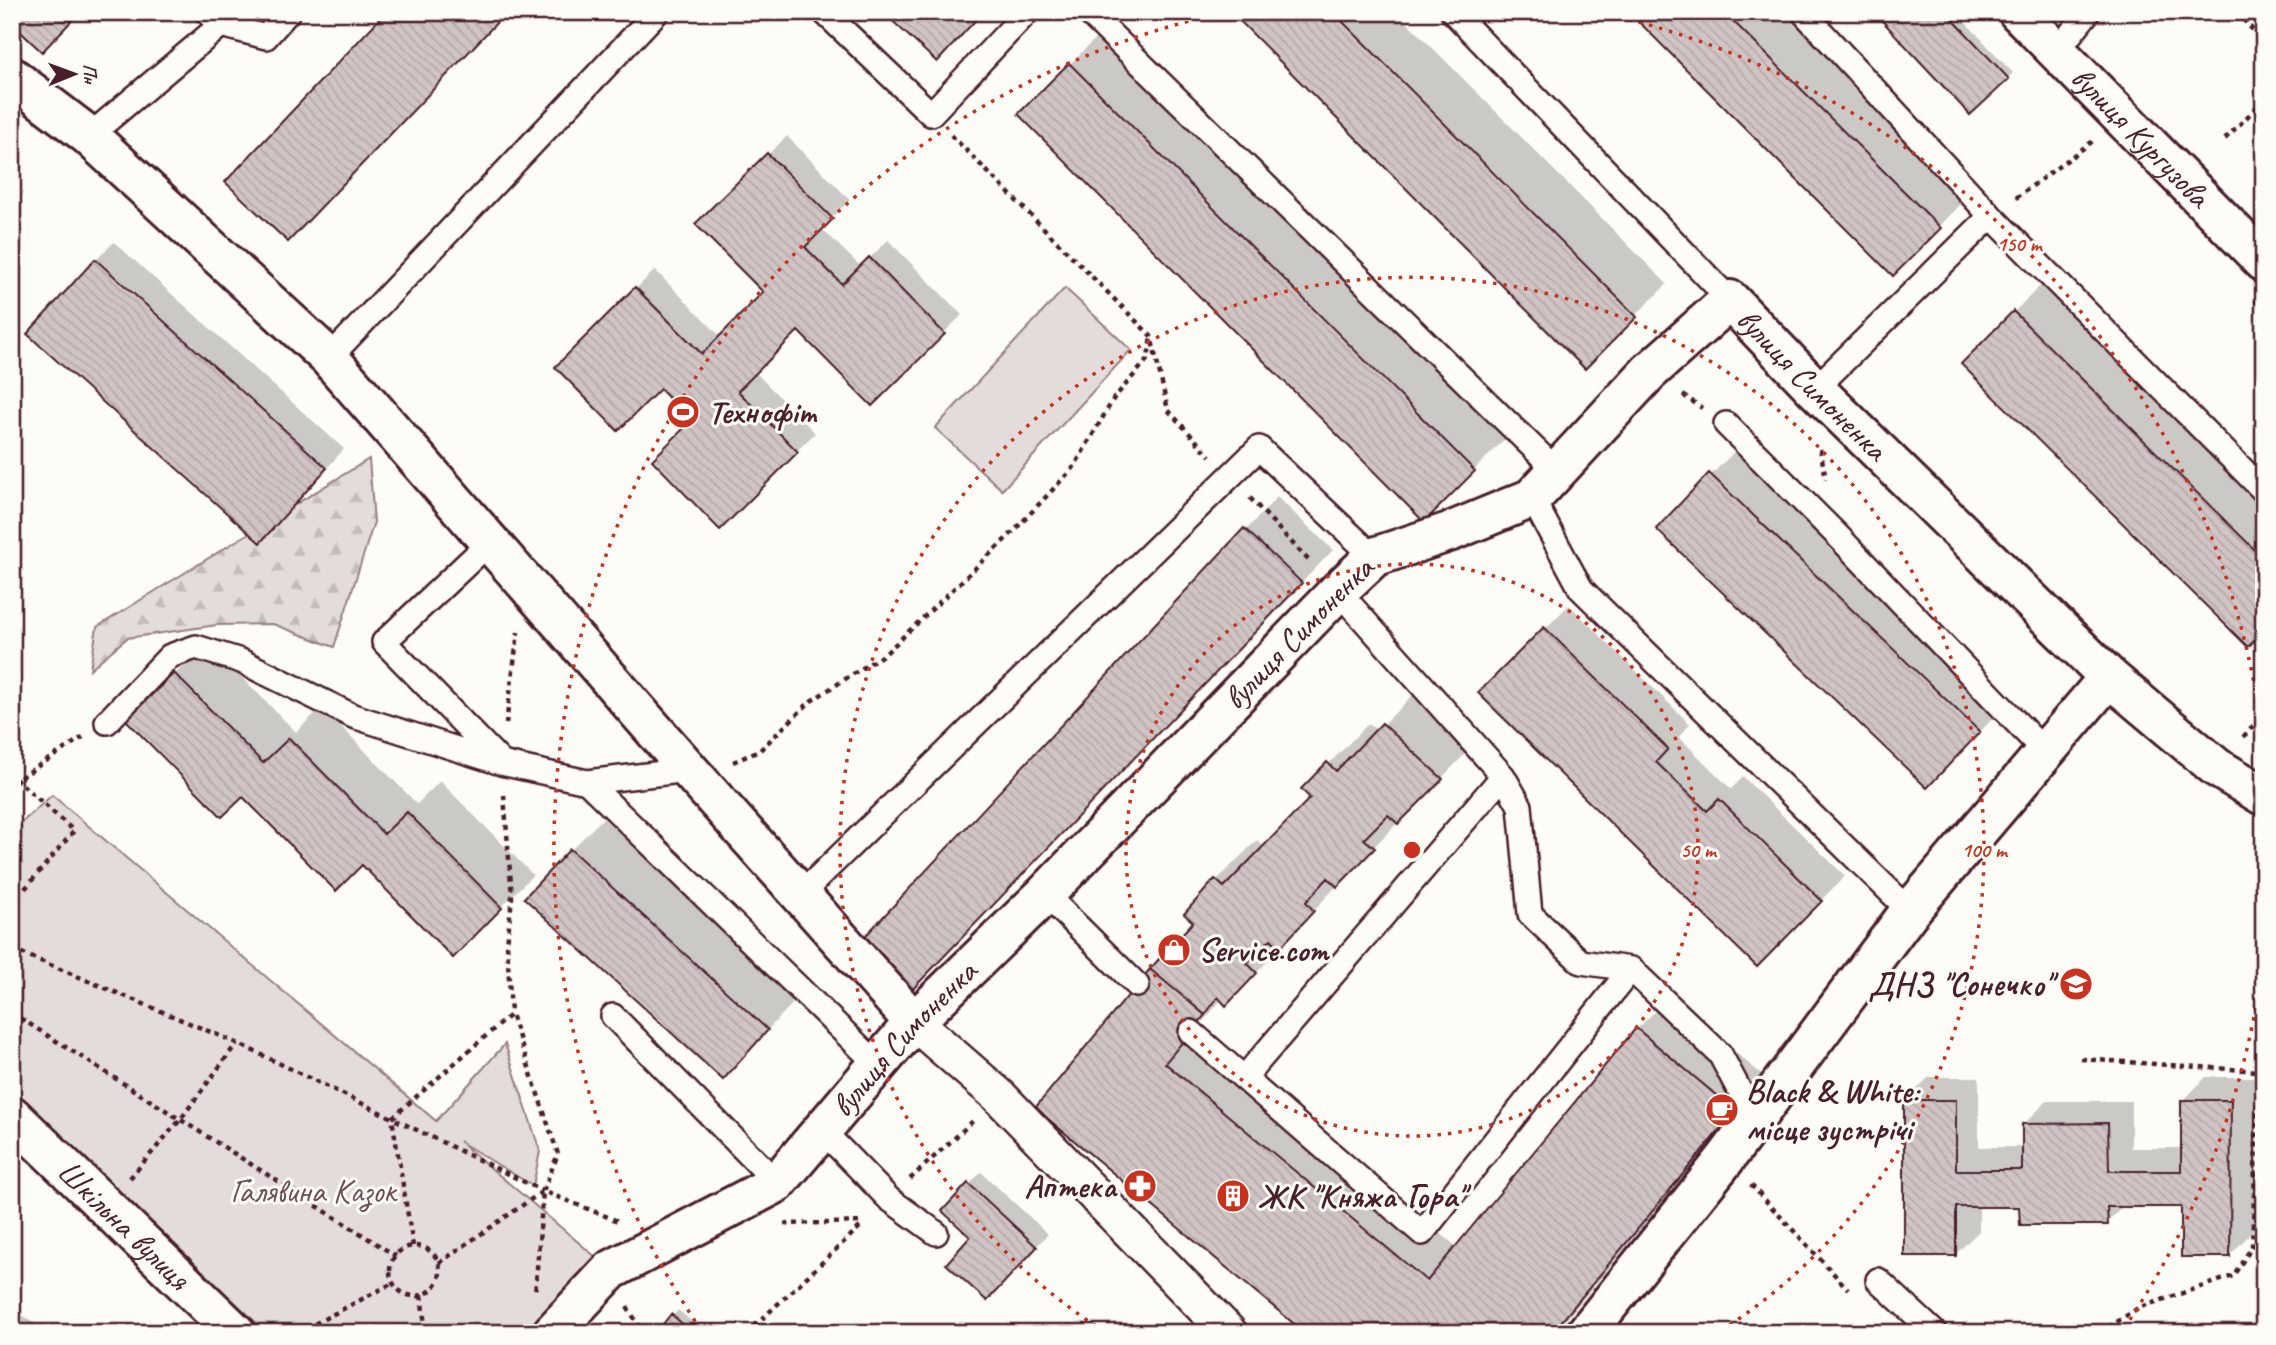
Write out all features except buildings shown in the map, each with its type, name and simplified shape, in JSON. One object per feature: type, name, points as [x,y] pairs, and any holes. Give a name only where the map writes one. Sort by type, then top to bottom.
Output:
[{"type":"street","name":"вулиця Кургузова","points":[[2018,12],[2264,262]]},
{"type":"street","points":[[12,77],[89,136],[329,358],[689,770],[914,1022],[999,1096],[1229,1333]]},
{"type":"street","name":"вулиця Симоненка","points":[[543,1320],[611,1270],[776,1183],[914,1022],[1045,894],[1374,557],[1452,531],[1544,484],[1649,372],[1730,300],[1815,389],[2109,677],[2216,767],[2264,796]]},
{"type":"street","points":[[1586,1333],[1726,1158],[1910,911],[2109,677]]},
{"type":"street","name":"Шкільна вулиця","points":[[12,1116],[236,1333]]},
{"type":"lane","points":[[89,136],[214,19],[266,37],[288,12]]},
{"type":"lane","points":[[329,358],[657,12]]},
{"type":"lane","points":[[824,12],[931,114],[1027,12]]},
{"type":"lane","points":[[1088,12],[1544,484],[1581,589],[1910,911]]},
{"type":"lane","points":[[1453,12],[1730,300]]},
{"type":"lane","points":[[1803,12],[1991,216],[2264,491]]},
{"type":"lane","points":[[2057,51],[2088,12]]},
{"type":"lane","points":[[1815,389],[1991,216]]},
{"type":"lane","points":[[1726,424],[1836,534],[2045,752]]},
{"type":"lane","points":[[800,895],[1259,448],[1374,557]]},
{"type":"lane","points":[[490,542],[384,642],[501,763]]},
{"type":"lane","points":[[1338,591],[1503,776],[1520,806],[1530,914],[1581,961],[1632,969],[1720,1054],[1754,1118]]},
{"type":"lane","points":[[107,722],[170,656],[195,647],[241,661],[353,716],[501,763],[587,782],[689,770]]},
{"type":"lane","points":[[1244,1078],[1503,776]]},
{"type":"lane","points":[[587,782],[878,1065]]},
{"type":"lane","points":[[1045,894],[1136,985]]},
{"type":"lane","points":[[1191,1032],[1422,1233],[1632,969]]},
{"type":"lane","points":[[612,1016],[776,1183]]},
{"type":"lane","points":[[822,1130],[890,1199],[936,1233]]},
{"type":"lane","points":[[1878,1280],[1935,1333]]},
{"type":"path","points":[[2236,12],[2264,42]]},
{"type":"path","points":[[2225,139],[2264,100]]},
{"type":"path","points":[[931,114],[1151,336],[1168,410],[1338,591]]},
{"type":"path","points":[[1991,216],[2096,139],[2119,116]]},
{"type":"path","points":[[689,770],[722,767],[759,751],[811,701],[886,653],[1010,535],[1074,467],[1114,398],[1149,359],[1151,336]]},
{"type":"path","points":[[1649,372],[1726,424]]},
{"type":"path","points":[[1815,389],[1820,446],[1836,534]]},
{"type":"path","points":[[12,904],[74,831],[14,781],[107,722]]},
{"type":"path","points":[[12,890],[21,894]]},
{"type":"path","points":[[12,949],[237,1043],[543,1191],[614,1220],[628,1221]]},
{"type":"path","points":[[12,1013],[396,1256]]},
{"type":"path","points":[[391,1118],[511,1014],[558,1154],[543,1191],[543,1320]]},
{"type":"path","points":[[129,1179],[180,1120],[237,1043]]},
{"type":"path","points":[[2081,1059],[2261,1071],[2252,1247],[2233,1276],[2138,1308],[2100,1333]]},
{"type":"path","points":[[391,1118],[413,1246]]},
{"type":"path","points":[[1726,1158],[1853,1294]]},
{"type":"path","points":[[439,1263],[543,1191]]},
{"type":"path","points":[[413,1246],[429,1250],[439,1263],[441,1271],[435,1287],[421,1295],[405,1294],[393,1283],[391,1267],[396,1256],[405,1248],[413,1246]]},
{"type":"path","points":[[297,1333],[393,1283]]},
{"type":"path","points":[[421,1295],[426,1333]]},
{"type":"green space","points":[[1065,288],[1131,350],[1002,490],[935,428]]},
{"type":"green space","points":[[369,459],[374,522],[334,647],[273,624],[217,625],[127,638],[90,669],[97,627]]},
{"type":"green space","name":"Галявина Казок","points":[[52,795],[436,1121],[505,1044],[540,1151],[533,1186],[459,1141],[611,1270],[539,1333],[267,1333],[12,1088],[12,831]]},
{"type":"place","name":"Технофіт","points":[[683,412]]},
{"type":"place","name":"Service.com","points":[[1174,950]]},
{"type":"place","name":"ДНЗ \"Сонечко\"","points":[[2076,984]]},
{"type":"place","name":"Black & White: місце зустрічі","points":[[1722,1110]]},
{"type":"place","name":"Аптека","points":[[1140,1186]]},
{"type":"place","name":"ЖК \"Княжа Гора\"","points":[[1233,1196]]}]
